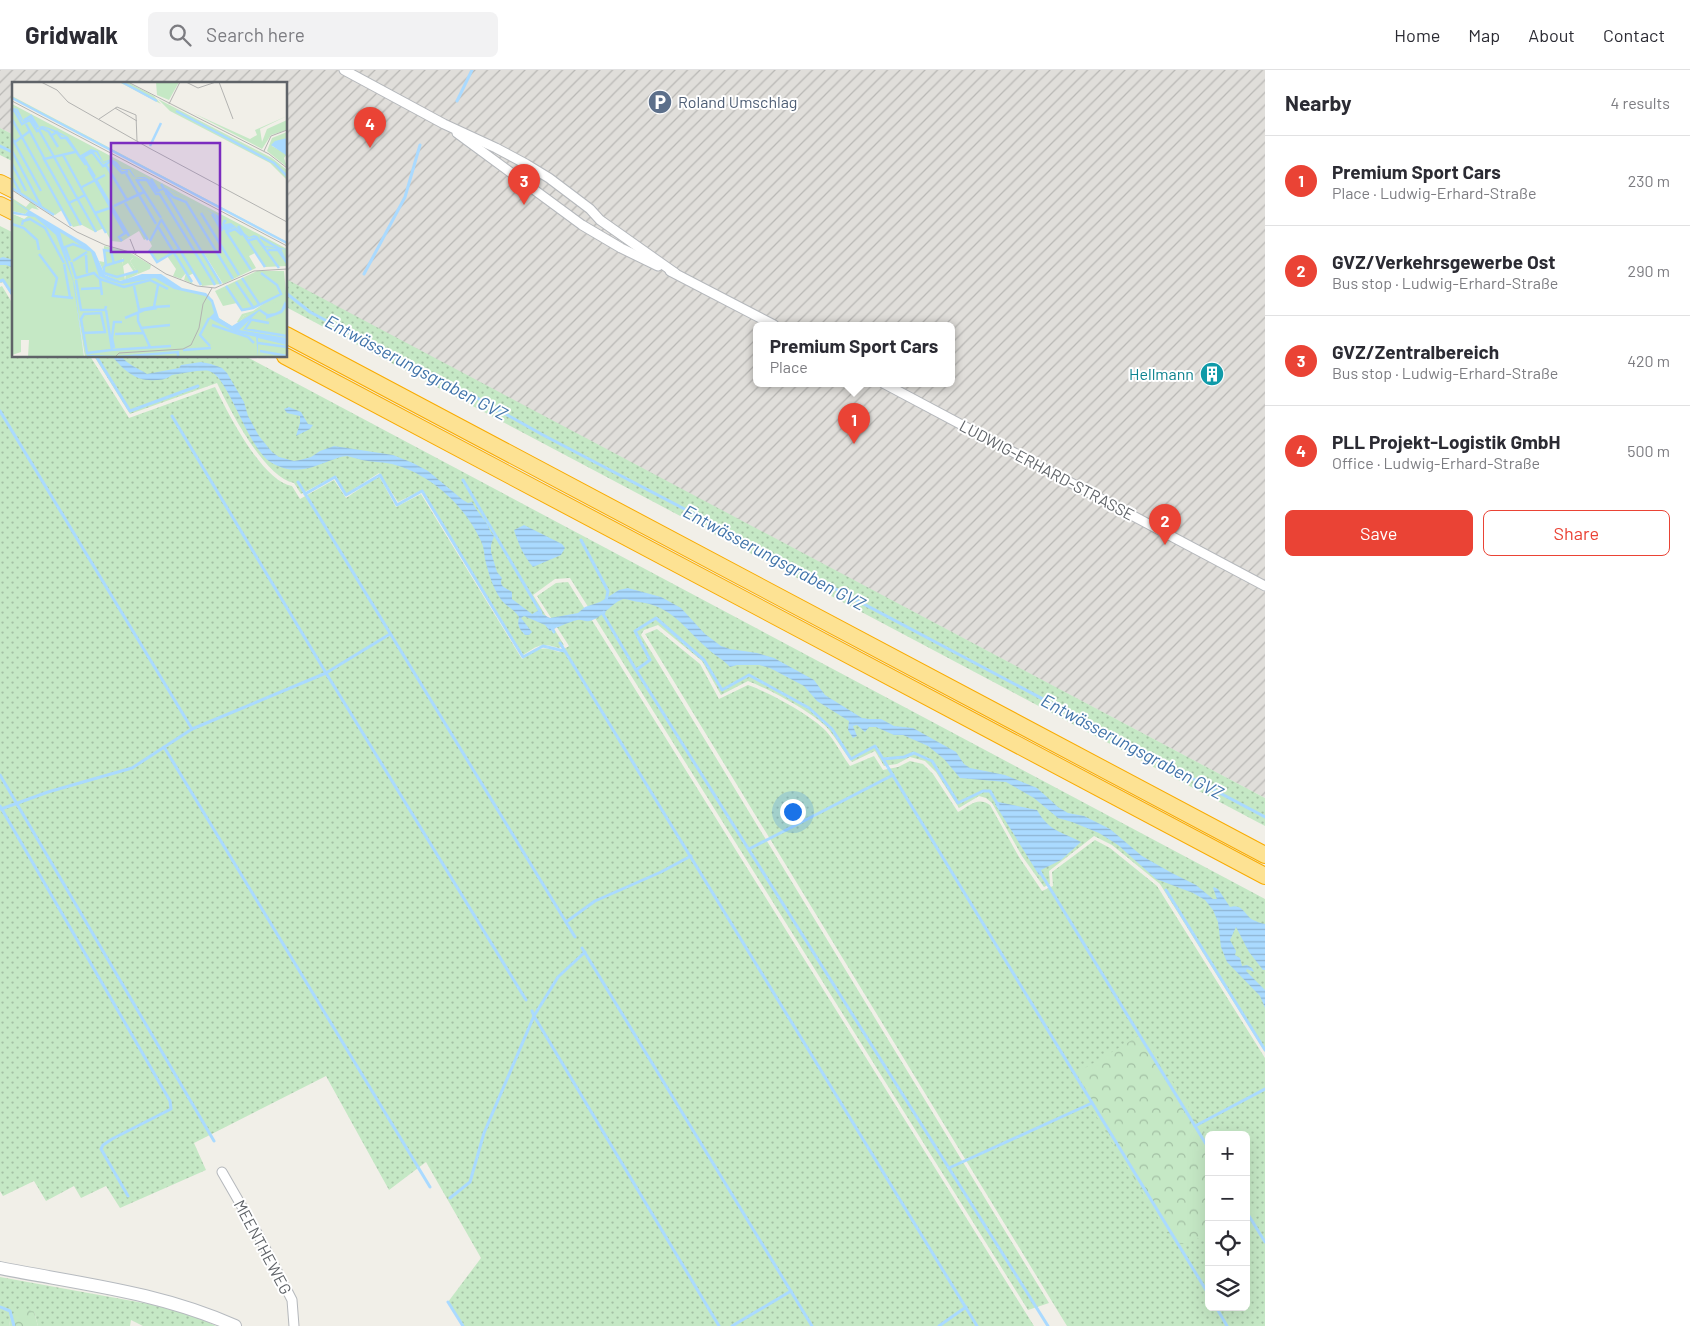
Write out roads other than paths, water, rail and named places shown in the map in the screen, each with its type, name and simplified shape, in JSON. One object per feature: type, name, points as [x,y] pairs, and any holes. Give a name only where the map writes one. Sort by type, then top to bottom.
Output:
[{"type":"highway","points":[[0,183],[12,189]]},
{"type":"highway","points":[[0,205],[12,211]]},
{"type":"highway","points":[[288,336],[1265,855]]},
{"type":"highway","points":[[288,358],[1265,876]]},
{"type":"main road","points":[[0,1268],[136,1292],[198,1310],[235,1326]]},
{"type":"street","points":[[344,70],[444,124],[496,148],[549,178],[590,209],[600,220],[675,272]]},
{"type":"street","points":[[444,124],[582,225],[768,322]]},
{"type":"street","name":"LUDWIG-ERHARD-STRASSE","points":[[891,387],[1265,586]]},
{"type":"street","name":"MEENTHEWEG","points":[[222,1172],[260,1238],[292,1300],[294,1326]]},
{"type":"water","points":[[0,258],[12,259],[12,267],[0,265]]},
{"type":"water","points":[[114,358],[123,358],[147,374],[201,362],[222,368],[244,402],[248,416],[259,436],[272,452],[279,457],[294,461],[300,460],[334,446],[393,455],[428,471],[463,500],[468,503],[472,502],[494,536],[491,552],[497,572],[502,578],[502,585],[512,592],[512,599],[532,614],[541,609],[542,614],[550,618],[578,613],[585,607],[600,602],[619,590],[628,588],[661,597],[681,608],[705,634],[721,646],[774,658],[814,680],[825,695],[862,718],[881,719],[894,726],[913,728],[956,752],[964,764],[970,768],[1005,775],[1037,788],[1058,807],[1068,813],[1084,816],[1110,829],[1142,856],[1196,885],[1213,899],[1217,899],[1213,888],[1218,889],[1230,907],[1241,908],[1253,920],[1265,924],[1265,970],[1249,952],[1236,927],[1230,940],[1236,951],[1235,955],[1240,958],[1242,966],[1247,965],[1252,968],[1254,972],[1247,969],[1246,971],[1265,990],[1265,1008],[1260,996],[1227,962],[1221,947],[1218,922],[1213,910],[1205,900],[1193,893],[1156,879],[1118,845],[1099,833],[1058,818],[1034,798],[1006,782],[960,778],[944,759],[928,746],[903,735],[894,735],[876,727],[869,727],[865,732],[857,725],[853,726],[857,736],[853,738],[848,730],[849,721],[817,701],[804,686],[770,668],[759,665],[737,665],[730,667],[710,651],[677,619],[650,604],[624,599],[620,600],[594,620],[576,620],[550,631],[545,625],[524,616],[521,618],[532,632],[529,635],[525,635],[519,627],[519,617],[502,601],[495,590],[482,543],[474,528],[445,493],[420,475],[392,464],[347,456],[301,469],[294,470],[280,467],[263,455],[254,443],[224,386],[209,371],[172,375],[160,380],[149,380],[131,374]]},
{"type":"water","points":[[289,407],[301,412],[308,424],[313,425],[310,429],[296,436],[300,416],[287,413],[284,409]]},
{"type":"water","points":[[524,525],[562,544],[565,548],[561,555],[533,567],[522,550],[514,530]]},
{"type":"water","points":[[998,802],[1037,810],[1041,817],[1051,826],[1081,842],[1061,860],[1041,870],[1042,874],[1039,875],[995,804]]},
{"type":"waterway","points":[[457,101],[472,70]]},
{"type":"waterway","points":[[364,274],[405,197],[420,145]]},
{"type":"waterway","name":"Entwässerungsgraben GVZ","points":[[0,146],[12,152]]},
{"type":"waterway","points":[[0,281],[3,280],[12,294]]},
{"type":"waterway","name":"Entwässerungsgraben GVZ","points":[[288,295],[310,312],[415,368],[477,398],[543,435],[1265,817]]},
{"type":"waterway","points":[[97,358],[130,411],[198,386]]},
{"type":"waterway","points":[[0,411],[192,729]]},
{"type":"waterway","points":[[172,416],[326,673],[526,1000]]},
{"type":"waterway","points":[[305,494],[335,477],[346,495],[380,475],[397,505],[422,491],[523,657],[543,646],[564,651]]},
{"type":"waterway","points":[[463,480],[541,613]]},
{"type":"waterway","points":[[298,482],[575,937]]},
{"type":"waterway","points":[[581,540],[608,591],[606,601]]},
{"type":"waterway","points":[[604,612],[603,614],[636,670],[1048,1326]]},
{"type":"waterway","points":[[636,670],[650,660],[635,631],[656,618],[704,660],[722,690],[749,675],[809,708],[832,729],[851,759],[875,746],[1205,1288]]},
{"type":"waterway","points":[[551,626],[554,632]]},
{"type":"waterway","points":[[1,809],[48,792],[132,768],[192,729],[326,673],[390,634]]},
{"type":"waterway","points":[[560,643],[977,1326]]},
{"type":"waterway","points":[[164,747],[430,1187]]},
{"type":"waterway","points":[[883,759],[904,757],[914,753],[932,761],[958,803],[983,791],[990,791],[998,805]]},
{"type":"waterway","points":[[0,775],[214,1141]]},
{"type":"waterway","points":[[749,849],[893,775]]},
{"type":"waterway","points":[[0,806],[170,1101],[171,1109],[112,1139],[103,1145],[101,1149],[128,1196]]},
{"type":"waterway","points":[[566,922],[595,901],[661,872],[691,856]]},
{"type":"waterway","points":[[1040,872],[1205,1142]]},
{"type":"waterway","points":[[1166,890],[1265,1050]]},
{"type":"waterway","points":[[582,948],[812,1326]]},
{"type":"waterway","points":[[450,1198],[470,1182],[484,1133],[534,1016],[558,977],[585,952]]},
{"type":"waterway","points":[[532,1011],[719,1326]]},
{"type":"waterway","points":[[1195,1126],[1265,1089]]},
{"type":"waterway","points":[[949,1168],[1092,1103]]},
{"type":"waterway","points":[[1250,1218],[1265,1242]]},
{"type":"waterway","points":[[732,1326],[791,1291]]},
{"type":"waterway","points":[[448,1302],[463,1326]]},
{"type":"waterway","points":[[0,1307],[10,1311],[14,1326]]},
{"type":"waterway","points":[[939,1326],[966,1307]]},
{"type":"waterway","points":[[1218,1311],[1227,1326]]},
{"type":"place","name":"Roland Umschlag","points":[[660,102]]},
{"type":"place","name":"PLL Projekt-Logistik GmbH","points":[[370,148]]},
{"type":"place","name":"GVZ/Zentralbereich","points":[[524,205]]},
{"type":"place","name":"Hellmann","points":[[1212,374]]},
{"type":"place","name":"Premium Sport Cars","points":[[854,444]]},
{"type":"place","name":"GVZ/Verkehrsgewerbe Ost","points":[[1165,545]]}]
